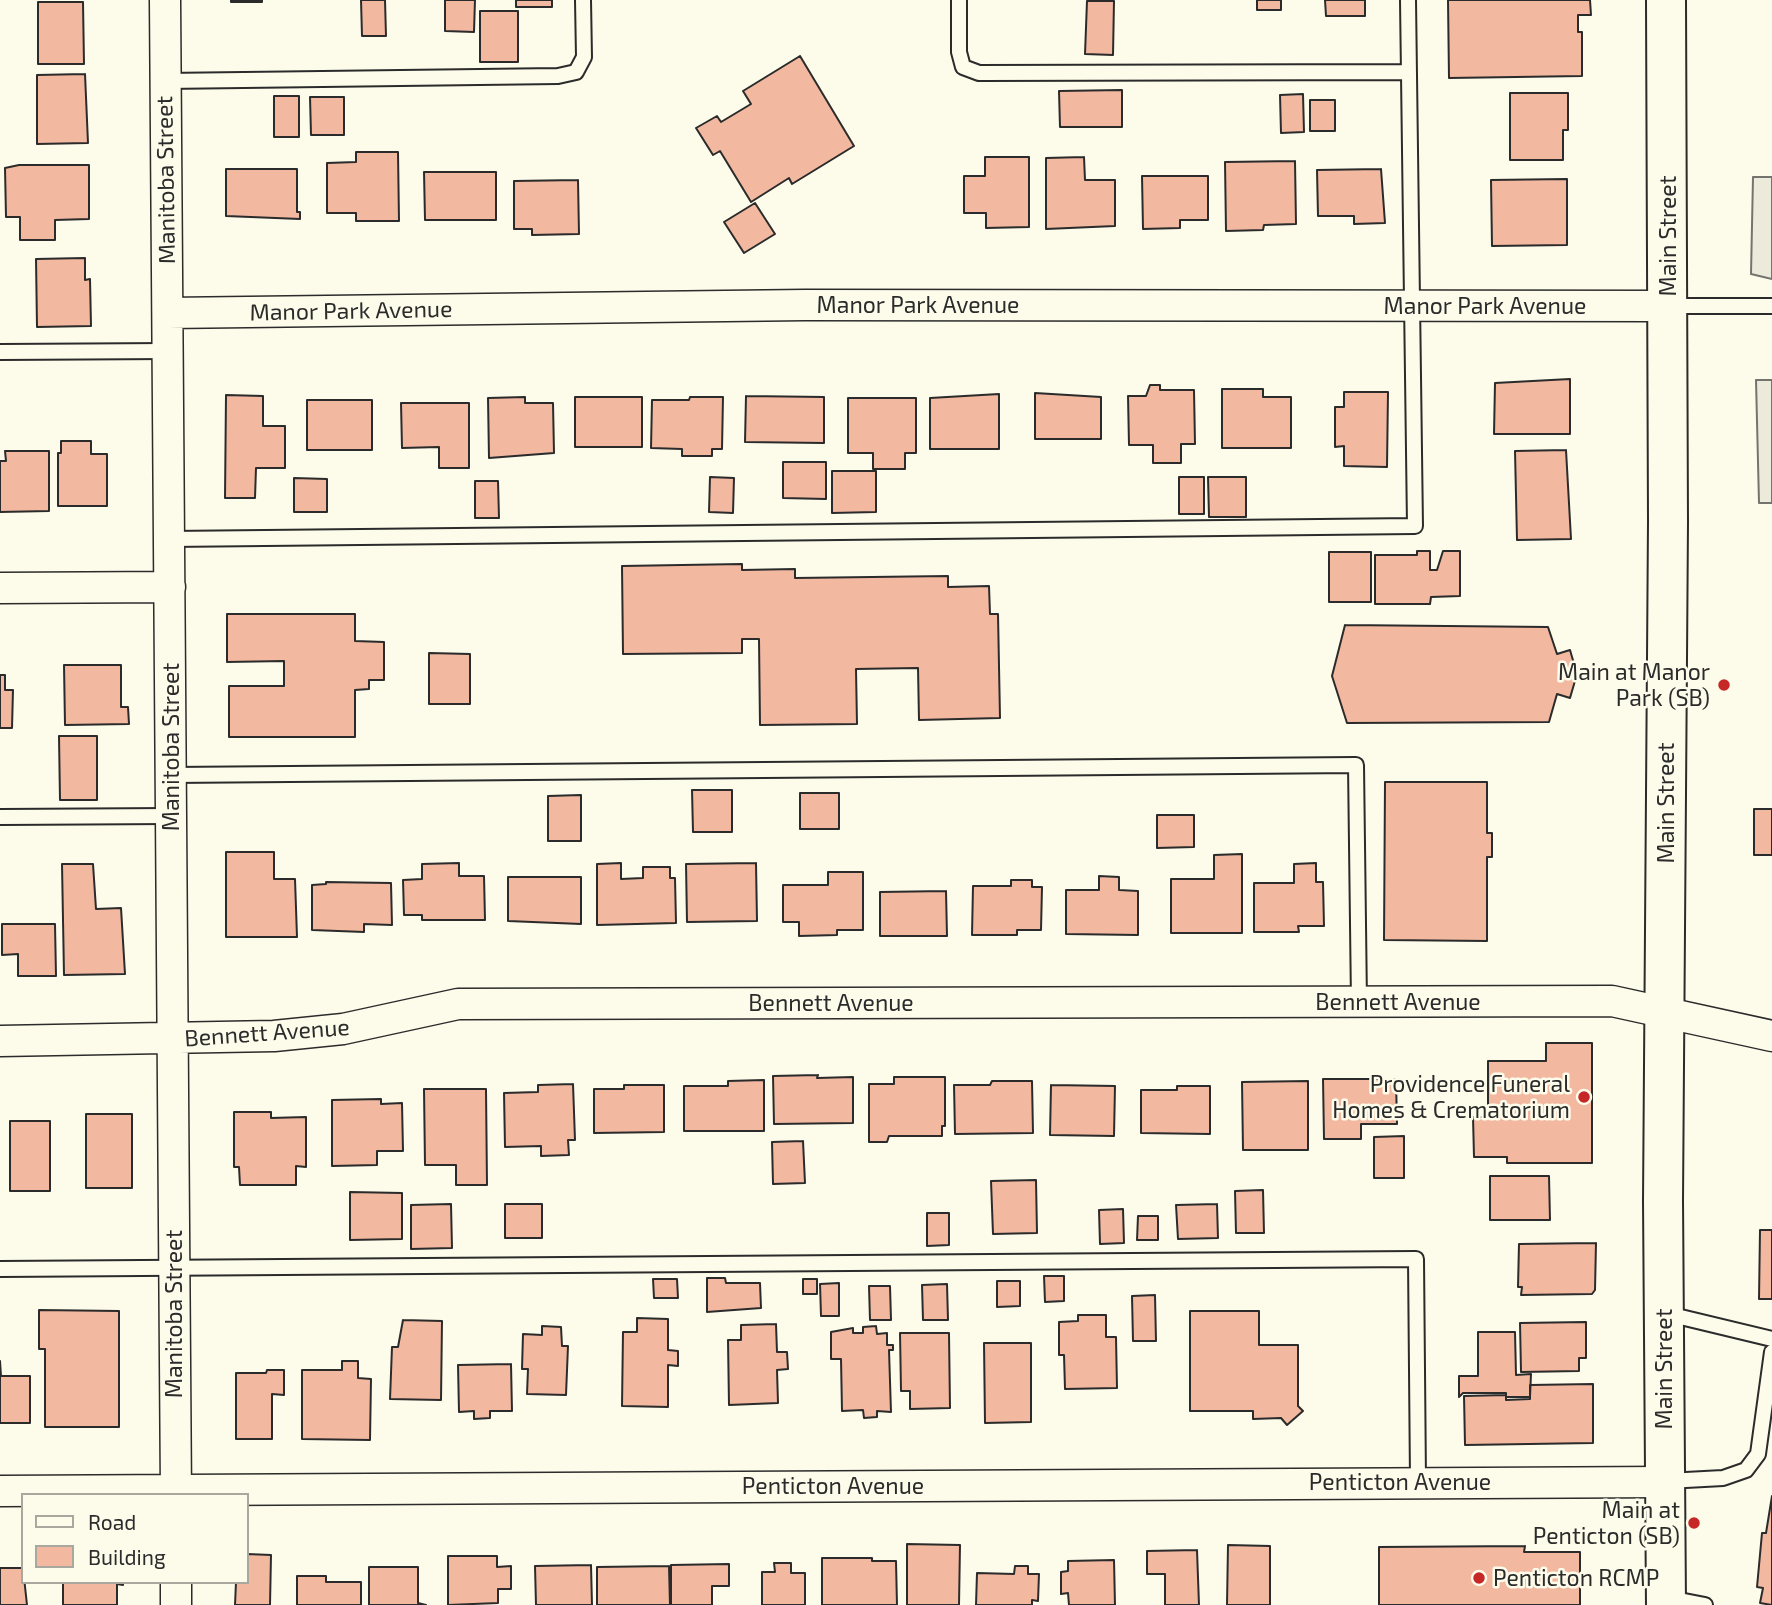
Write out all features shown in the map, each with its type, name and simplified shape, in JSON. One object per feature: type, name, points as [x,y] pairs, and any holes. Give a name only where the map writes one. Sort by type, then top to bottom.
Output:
[{"type":"main road","name":"Main Street","points":[[1666,1601],[1664,1012],[1667,0]]},
{"type":"street","name":"Manitoba Street","points":[[165,0],[176,1493]]},
{"type":"street","name":"Manor Park Avenue","points":[[168,313],[806,305],[1668,306]]},
{"type":"street","points":[[0,588],[170,587]]},
{"type":"street","name":"Bennett Avenue","points":[[0,1041],[173,1040],[343,1029],[458,1004],[1359,1003],[1612,1000],[1772,1036]]},
{"type":"street","name":"Penticton Avenue","points":[[0,1491],[176,1493],[1418,1481],[1665,1482]]},
{"type":"street","points":[[176,1584],[176,1605]]},
{"type":"lane","points":[[165,81],[558,76],[576,72],[584,57],[583,0]]},
{"type":"lane","points":[[960,0],[959,52],[963,67],[979,73],[1409,72]]},
{"type":"lane","points":[[169,540],[1415,526],[1408,0]]},
{"type":"lane","points":[[1668,306],[1772,306]]},
{"type":"lane","points":[[0,352],[169,351]]},
{"type":"lane","points":[[172,775],[1356,765],[1359,1003]]},
{"type":"lane","points":[[0,817],[171,816]]},
{"type":"lane","points":[[0,1269],[1416,1259],[1418,1481]]},
{"type":"lane","points":[[1664,1313],[1772,1339]]},
{"type":"lane","points":[[1665,1482],[1723,1478],[1746,1470],[1758,1454],[1772,1352]]},
{"type":"lane","points":[[1666,1601],[1705,1605]]},
{"type":"shaded area","points":[[1753,177],[1772,177],[1772,279],[1751,274]]},
{"type":"shaded area","points":[[1756,380],[1772,380],[1772,503],[1759,503]]},
{"type":"building","points":[[262,0],[262,2],[231,2]]},
{"type":"building","points":[[361,0],[385,0],[386,36],[362,36]]},
{"type":"building","points":[[445,0],[475,0],[474,32],[445,31]]},
{"type":"building","points":[[516,0],[552,0],[552,7],[516,7]]},
{"type":"building","points":[[1257,0],[1281,0],[1281,10],[1257,10]]},
{"type":"building","points":[[1325,0],[1365,0],[1365,16],[1326,16]]},
{"type":"building","points":[[1448,0],[1590,0],[1591,15],[1578,15],[1578,32],[1582,32],[1582,76],[1449,78]]},
{"type":"building","points":[[1087,1],[1114,1],[1113,55],[1085,54]]},
{"type":"building","points":[[38,2],[83,2],[84,64],[38,64]]},
{"type":"building","points":[[480,11],[518,11],[518,62],[480,62]]},
{"type":"building","points":[[800,56],[854,146],[792,184],[789,178],[751,202],[720,151],[713,155],[696,128],[717,116],[721,122],[751,104],[743,91]]},
{"type":"building","points":[[85,74],[88,143],[37,144],[37,75]]},
{"type":"building","points":[[1122,90],[1122,127],[1060,127],[1059,91]]},
{"type":"building","points":[[1510,93],[1568,93],[1568,130],[1563,130],[1563,160],[1510,160]]},
{"type":"building","points":[[1303,94],[1304,132],[1281,133],[1280,95]]},
{"type":"building","points":[[274,96],[299,96],[299,137],[274,137]]},
{"type":"building","points":[[310,97],[344,97],[344,135],[311,135]]},
{"type":"building","points":[[1310,100],[1335,100],[1335,131],[1310,131]]},
{"type":"building","points":[[356,152],[398,152],[399,221],[356,221],[356,213],[327,213],[327,163],[356,162]]},
{"type":"building","points":[[985,157],[1029,157],[1029,227],[986,228],[986,213],[964,213],[964,176],[985,176]]},
{"type":"building","points":[[1084,157],[1085,180],[1115,180],[1115,226],[1046,229],[1046,158]]},
{"type":"building","points":[[1295,161],[1296,224],[1264,225],[1263,230],[1226,231],[1225,162]]},
{"type":"building","points":[[19,165],[89,165],[89,219],[55,220],[55,240],[20,240],[20,217],[6,217],[5,168]]},
{"type":"building","points":[[226,169],[297,169],[297,212],[300,212],[300,219],[226,216]]},
{"type":"building","points":[[1381,169],[1385,223],[1354,224],[1354,216],[1318,216],[1317,170]]},
{"type":"building","points":[[424,172],[496,172],[496,220],[425,220]]},
{"type":"building","points":[[1142,176],[1208,176],[1208,220],[1180,220],[1180,228],[1143,229]]},
{"type":"building","points":[[1567,179],[1567,245],[1492,246],[1491,180]]},
{"type":"building","points":[[578,180],[579,234],[532,235],[532,229],[514,229],[514,181]]},
{"type":"building","points":[[755,203],[775,234],[744,253],[724,222]]},
{"type":"building","points":[[85,258],[85,280],[90,279],[91,326],[37,327],[36,259]]},
{"type":"building","points":[[1570,379],[1570,434],[1494,434],[1495,383]]},
{"type":"building","points":[[1150,385],[1160,385],[1160,390],[1194,390],[1195,444],[1181,444],[1181,463],[1153,463],[1153,445],[1129,445],[1128,396],[1146,396]]},
{"type":"building","points":[[1222,389],[1263,389],[1263,397],[1291,397],[1291,448],[1222,448]]},
{"type":"building","points":[[1344,392],[1388,392],[1387,467],[1344,466],[1344,446],[1335,447],[1335,407],[1344,407]]},
{"type":"building","points":[[1035,393],[1101,397],[1101,439],[1035,439]]},
{"type":"building","points":[[999,394],[999,449],[930,449],[930,398]]},
{"type":"building","points":[[226,395],[263,396],[263,426],[285,426],[285,468],[256,468],[255,498],[225,498]]},
{"type":"building","points":[[746,396],[824,397],[824,443],[745,442]]},
{"type":"building","points":[[525,397],[525,403],[553,403],[554,453],[489,458],[488,398]]},
{"type":"building","points":[[575,397],[642,397],[642,447],[575,447]]},
{"type":"building","points":[[690,397],[723,397],[722,449],[712,449],[712,456],[682,456],[682,449],[651,448],[652,400],[689,400]]},
{"type":"building","points":[[848,398],[916,398],[916,453],[905,453],[905,469],[873,469],[873,453],[848,453]]},
{"type":"building","points":[[307,400],[372,400],[372,450],[307,450]]},
{"type":"building","points":[[401,403],[469,403],[469,468],[439,468],[439,447],[402,448]]},
{"type":"building","points":[[61,441],[91,441],[91,454],[107,454],[107,506],[58,506],[58,453],[61,453]]},
{"type":"building","points":[[1566,450],[1571,539],[1517,540],[1515,451]]},
{"type":"building","points":[[5,451],[49,451],[49,511],[0,512],[0,461],[6,461]]},
{"type":"building","points":[[783,462],[826,462],[826,499],[783,498]]},
{"type":"building","points":[[832,471],[876,471],[876,512],[832,513]]},
{"type":"building","points":[[710,477],[734,478],[733,513],[709,512]]},
{"type":"building","points":[[1179,477],[1204,477],[1204,514],[1179,514]]},
{"type":"building","points":[[1208,477],[1246,477],[1246,517],[1209,517]]},
{"type":"building","points":[[294,478],[327,479],[327,512],[294,512]]},
{"type":"building","points":[[475,481],[498,481],[499,518],[475,518]]},
{"type":"building","points":[[1417,551],[1430,551],[1430,570],[1437,570],[1443,551],[1460,551],[1460,596],[1431,597],[1430,604],[1375,604],[1375,555],[1417,555]]},
{"type":"building","points":[[1329,552],[1371,552],[1371,602],[1329,602]]},
{"type":"building","points":[[742,564],[742,570],[795,569],[795,578],[948,576],[948,587],[989,586],[990,614],[998,614],[1000,718],[919,720],[918,668],[856,669],[857,724],[760,725],[759,639],[742,639],[742,653],[623,654],[622,566]]},
{"type":"building","points":[[227,614],[355,614],[355,641],[384,642],[384,680],[369,680],[369,689],[355,690],[355,737],[229,737],[229,686],[284,686],[284,661],[227,662]]},
{"type":"building","points":[[1345,625],[1548,627],[1557,654],[1570,650],[1577,674],[1570,698],[1557,694],[1549,722],[1347,723],[1332,676]]},
{"type":"building","points":[[429,653],[470,654],[470,704],[429,704]]},
{"type":"building","points":[[64,665],[121,665],[121,707],[128,707],[129,724],[65,725]]},
{"type":"building","points":[[0,675],[5,675],[5,690],[13,690],[12,728],[0,728]]},
{"type":"building","points":[[59,736],[97,736],[97,800],[60,800]]},
{"type":"building","points":[[1385,782],[1487,782],[1487,833],[1492,833],[1492,857],[1487,857],[1487,941],[1384,940]]},
{"type":"building","points":[[692,790],[732,790],[732,832],[693,832]]},
{"type":"building","points":[[800,793],[839,793],[839,829],[800,829]]},
{"type":"building","points":[[581,795],[581,841],[548,841],[548,796]]},
{"type":"building","points":[[1754,809],[1772,809],[1772,855],[1754,855]]},
{"type":"building","points":[[1157,815],[1194,815],[1194,847],[1157,848]]},
{"type":"building","points":[[226,852],[274,852],[274,879],[295,879],[297,937],[226,937]]},
{"type":"building","points":[[1242,854],[1242,933],[1171,933],[1171,879],[1214,879],[1214,855]]},
{"type":"building","points":[[459,863],[459,876],[484,876],[485,920],[422,920],[422,915],[404,915],[403,880],[422,879],[422,864]]},
{"type":"building","points":[[621,863],[621,879],[643,878],[643,867],[670,867],[670,878],[675,878],[676,923],[597,925],[597,864]]},
{"type":"building","points":[[756,863],[757,921],[687,922],[686,864]]},
{"type":"building","points":[[1316,863],[1316,882],[1323,882],[1324,926],[1298,926],[1299,932],[1254,932],[1254,883],[1294,883],[1294,864]]},
{"type":"building","points":[[62,864],[93,864],[96,909],[121,908],[125,974],[64,975]]},
{"type":"building","points":[[828,872],[863,872],[863,930],[837,930],[837,935],[799,936],[799,922],[783,922],[783,885],[828,885]]},
{"type":"building","points":[[1099,876],[1119,877],[1119,890],[1138,891],[1138,935],[1066,934],[1066,890],[1099,890]]},
{"type":"building","points":[[508,877],[581,877],[581,924],[508,921]]},
{"type":"building","points":[[1011,880],[1032,880],[1032,887],[1042,887],[1041,930],[1017,930],[1017,935],[972,935],[973,886],[1011,886]]},
{"type":"building","points":[[326,882],[391,883],[392,925],[364,924],[364,932],[312,930],[312,885]]},
{"type":"building","points":[[946,891],[947,936],[880,936],[880,892]]},
{"type":"building","points":[[2,924],[55,924],[56,976],[18,976],[18,954],[2,955]]},
{"type":"building","points":[[1546,1043],[1592,1043],[1592,1163],[1507,1163],[1507,1157],[1474,1157],[1473,1117],[1488,1117],[1488,1061],[1546,1061]]},
{"type":"building","points":[[818,1075],[817,1078],[853,1077],[853,1123],[774,1124],[773,1076]]},
{"type":"building","points":[[894,1077],[945,1077],[945,1126],[942,1126],[942,1136],[889,1136],[887,1142],[869,1142],[869,1084],[894,1084]]},
{"type":"building","points":[[1323,1079],[1396,1079],[1397,1124],[1361,1124],[1361,1139],[1324,1139]]},
{"type":"building","points":[[764,1080],[764,1131],[684,1131],[684,1086],[728,1086],[728,1081]]},
{"type":"building","points":[[992,1081],[1032,1081],[1033,1133],[955,1134],[954,1085],[990,1085]]},
{"type":"building","points":[[1308,1081],[1308,1150],[1243,1150],[1242,1082]]},
{"type":"building","points":[[573,1084],[575,1140],[568,1140],[569,1155],[541,1156],[541,1146],[505,1147],[504,1093],[538,1092],[538,1085]]},
{"type":"building","points":[[624,1085],[664,1085],[664,1132],[594,1133],[594,1089],[624,1089]]},
{"type":"building","points":[[1051,1085],[1115,1086],[1114,1136],[1050,1135]]},
{"type":"building","points":[[1177,1086],[1210,1086],[1210,1134],[1141,1133],[1141,1090],[1177,1090]]},
{"type":"building","points":[[424,1089],[486,1089],[487,1185],[456,1185],[456,1165],[425,1165]]},
{"type":"building","points":[[381,1099],[381,1104],[402,1103],[403,1151],[377,1151],[377,1165],[332,1166],[332,1100]]},
{"type":"building","points":[[234,1112],[271,1112],[271,1118],[306,1117],[306,1167],[296,1166],[296,1185],[240,1185],[239,1167],[234,1167]]},
{"type":"building","points":[[86,1114],[132,1114],[132,1188],[86,1188]]},
{"type":"building","points":[[10,1121],[50,1121],[50,1191],[10,1191]]},
{"type":"building","points":[[1404,1136],[1404,1178],[1374,1178],[1374,1137]]},
{"type":"building","points":[[803,1141],[805,1183],[773,1184],[772,1142]]},
{"type":"building","points":[[1490,1176],[1549,1176],[1550,1220],[1490,1220]]},
{"type":"building","points":[[1036,1180],[1037,1233],[993,1234],[991,1181]]},
{"type":"building","points":[[1263,1190],[1264,1233],[1236,1233],[1235,1191]]},
{"type":"building","points":[[350,1192],[402,1193],[402,1239],[350,1240]]},
{"type":"building","points":[[451,1204],[452,1248],[411,1249],[411,1205]]},
{"type":"building","points":[[505,1204],[542,1204],[542,1238],[505,1238]]},
{"type":"building","points":[[1217,1204],[1218,1238],[1178,1239],[1176,1205]]},
{"type":"building","points":[[1123,1209],[1124,1243],[1100,1244],[1099,1210]]},
{"type":"building","points":[[927,1213],[949,1213],[949,1245],[927,1246]]},
{"type":"building","points":[[1138,1216],[1158,1216],[1158,1240],[1137,1240]]},
{"type":"building","points":[[1760,1230],[1772,1230],[1772,1299],[1759,1299]]},
{"type":"building","points":[[1596,1243],[1595,1290],[1592,1294],[1521,1295],[1522,1287],[1518,1287],[1519,1244]]},
{"type":"building","points":[[1044,1276],[1064,1276],[1064,1301],[1045,1302]]},
{"type":"building","points":[[707,1278],[725,1278],[726,1283],[760,1283],[761,1308],[707,1312]]},
{"type":"building","points":[[653,1279],[677,1279],[678,1298],[654,1298]]},
{"type":"building","points":[[803,1279],[817,1279],[817,1294],[803,1294]]},
{"type":"building","points":[[997,1281],[1020,1281],[1020,1306],[997,1307]]},
{"type":"building","points":[[839,1283],[839,1316],[821,1316],[820,1284]]},
{"type":"building","points":[[947,1284],[948,1320],[923,1320],[922,1285]]},
{"type":"building","points":[[869,1286],[890,1286],[891,1320],[870,1320]]},
{"type":"building","points":[[1155,1295],[1156,1341],[1133,1341],[1132,1296]]},
{"type":"building","points":[[39,1310],[119,1311],[119,1427],[45,1427],[45,1349],[39,1349]]},
{"type":"building","points":[[1190,1311],[1259,1311],[1259,1345],[1298,1345],[1298,1406],[1303,1411],[1287,1425],[1281,1418],[1253,1419],[1253,1411],[1190,1411]]},
{"type":"building","points":[[1078,1315],[1106,1315],[1106,1337],[1116,1337],[1117,1388],[1065,1389],[1064,1355],[1059,1355],[1059,1322],[1078,1321]]},
{"type":"building","points":[[637,1318],[668,1319],[668,1350],[678,1351],[678,1366],[668,1365],[668,1407],[622,1406],[623,1332],[637,1332]]},
{"type":"building","points":[[403,1320],[442,1321],[441,1400],[390,1399],[392,1347],[398,1347]]},
{"type":"building","points":[[1586,1322],[1586,1358],[1579,1358],[1579,1371],[1521,1372],[1520,1323]]},
{"type":"building","points":[[776,1324],[777,1352],[787,1352],[788,1369],[777,1370],[778,1403],[729,1405],[728,1340],[741,1340],[741,1325]]},
{"type":"building","points":[[542,1326],[561,1327],[562,1346],[568,1346],[566,1395],[527,1394],[528,1369],[522,1369],[523,1334],[542,1335]]},
{"type":"building","points":[[876,1326],[877,1334],[887,1333],[887,1345],[893,1345],[893,1350],[889,1350],[891,1412],[877,1411],[877,1417],[864,1418],[863,1410],[842,1411],[841,1359],[831,1359],[831,1332],[853,1328],[853,1333],[863,1333],[863,1327]]},
{"type":"building","points":[[1478,1332],[1515,1332],[1516,1375],[1531,1374],[1530,1397],[1506,1397],[1506,1393],[1463,1393],[1459,1397],[1459,1376],[1478,1376]]},
{"type":"building","points":[[900,1333],[949,1333],[950,1408],[910,1409],[910,1391],[901,1391]]},
{"type":"building","points":[[984,1343],[1031,1343],[1031,1422],[985,1423]]},
{"type":"building","points":[[0,1361],[1,1376],[30,1376],[30,1423],[0,1423]]},
{"type":"building","points":[[342,1361],[358,1361],[358,1378],[371,1379],[370,1440],[302,1439],[302,1370],[342,1370]]},
{"type":"building","points":[[511,1364],[512,1411],[490,1411],[490,1418],[474,1419],[474,1411],[459,1412],[458,1365]]},
{"type":"building","points":[[267,1370],[284,1370],[284,1395],[272,1394],[272,1439],[236,1439],[236,1373],[266,1373]]},
{"type":"building","points":[[1593,1384],[1593,1443],[1465,1445],[1464,1396],[1506,1395],[1506,1400],[1530,1399],[1530,1385]]},
{"type":"building","points":[[1772,1496],[1772,1605],[1760,1603],[1763,1588],[1757,1587],[1762,1533],[1766,1533]]},
{"type":"building","points":[[907,1544],[960,1545],[959,1605],[907,1605]]},
{"type":"building","points":[[1228,1545],[1270,1546],[1270,1605],[1227,1605]]},
{"type":"building","name":"Penticton RCMP","points":[[1525,1546],[1524,1552],[1580,1552],[1580,1605],[1379,1605],[1379,1547]]},
{"type":"building","points":[[1197,1550],[1199,1605],[1165,1605],[1165,1574],[1147,1574],[1147,1551]]},
{"type":"building","points":[[248,1554],[271,1555],[270,1605],[235,1605],[236,1584],[248,1584]]},
{"type":"building","points":[[448,1556],[497,1556],[497,1567],[511,1566],[511,1589],[498,1589],[498,1603],[448,1605]]},
{"type":"building","points":[[822,1558],[896,1561],[897,1605],[822,1605]]},
{"type":"building","points":[[1114,1560],[1115,1605],[1069,1605],[1068,1593],[1061,1594],[1061,1572],[1068,1571],[1068,1561]]},
{"type":"building","points":[[774,1563],[791,1563],[791,1573],[805,1573],[805,1605],[762,1605],[762,1572],[775,1572]]},
{"type":"building","points":[[729,1564],[729,1586],[712,1586],[712,1605],[671,1605],[671,1565]]},
{"type":"building","points":[[591,1565],[592,1605],[536,1605],[535,1566]]},
{"type":"building","points":[[669,1566],[670,1605],[597,1605],[597,1567]]},
{"type":"building","points":[[1015,1566],[1028,1566],[1028,1574],[1039,1574],[1038,1601],[1032,1600],[1032,1605],[976,1605],[977,1573],[1014,1574]]},
{"type":"building","points":[[369,1567],[418,1567],[418,1603],[426,1605],[369,1605]]},
{"type":"building","points":[[0,1568],[21,1568],[21,1584],[25,1584],[27,1605],[0,1605]]},
{"type":"building","points":[[297,1576],[326,1576],[326,1582],[361,1582],[361,1605],[297,1605]]},
{"type":"building","points":[[63,1584],[117,1584],[117,1605],[63,1605]]},
{"type":"place","name":"Main at Manor Park (SB)","points":[[1724,685]]},
{"type":"place","name":"Providence Funeral Homes & Crematorium","points":[[1584,1097]]},
{"type":"place","name":"Main at Penticton (SB)","points":[[1694,1523]]},
{"type":"place","name":"Penticton RCMP","points":[[1479,1578]]}]
